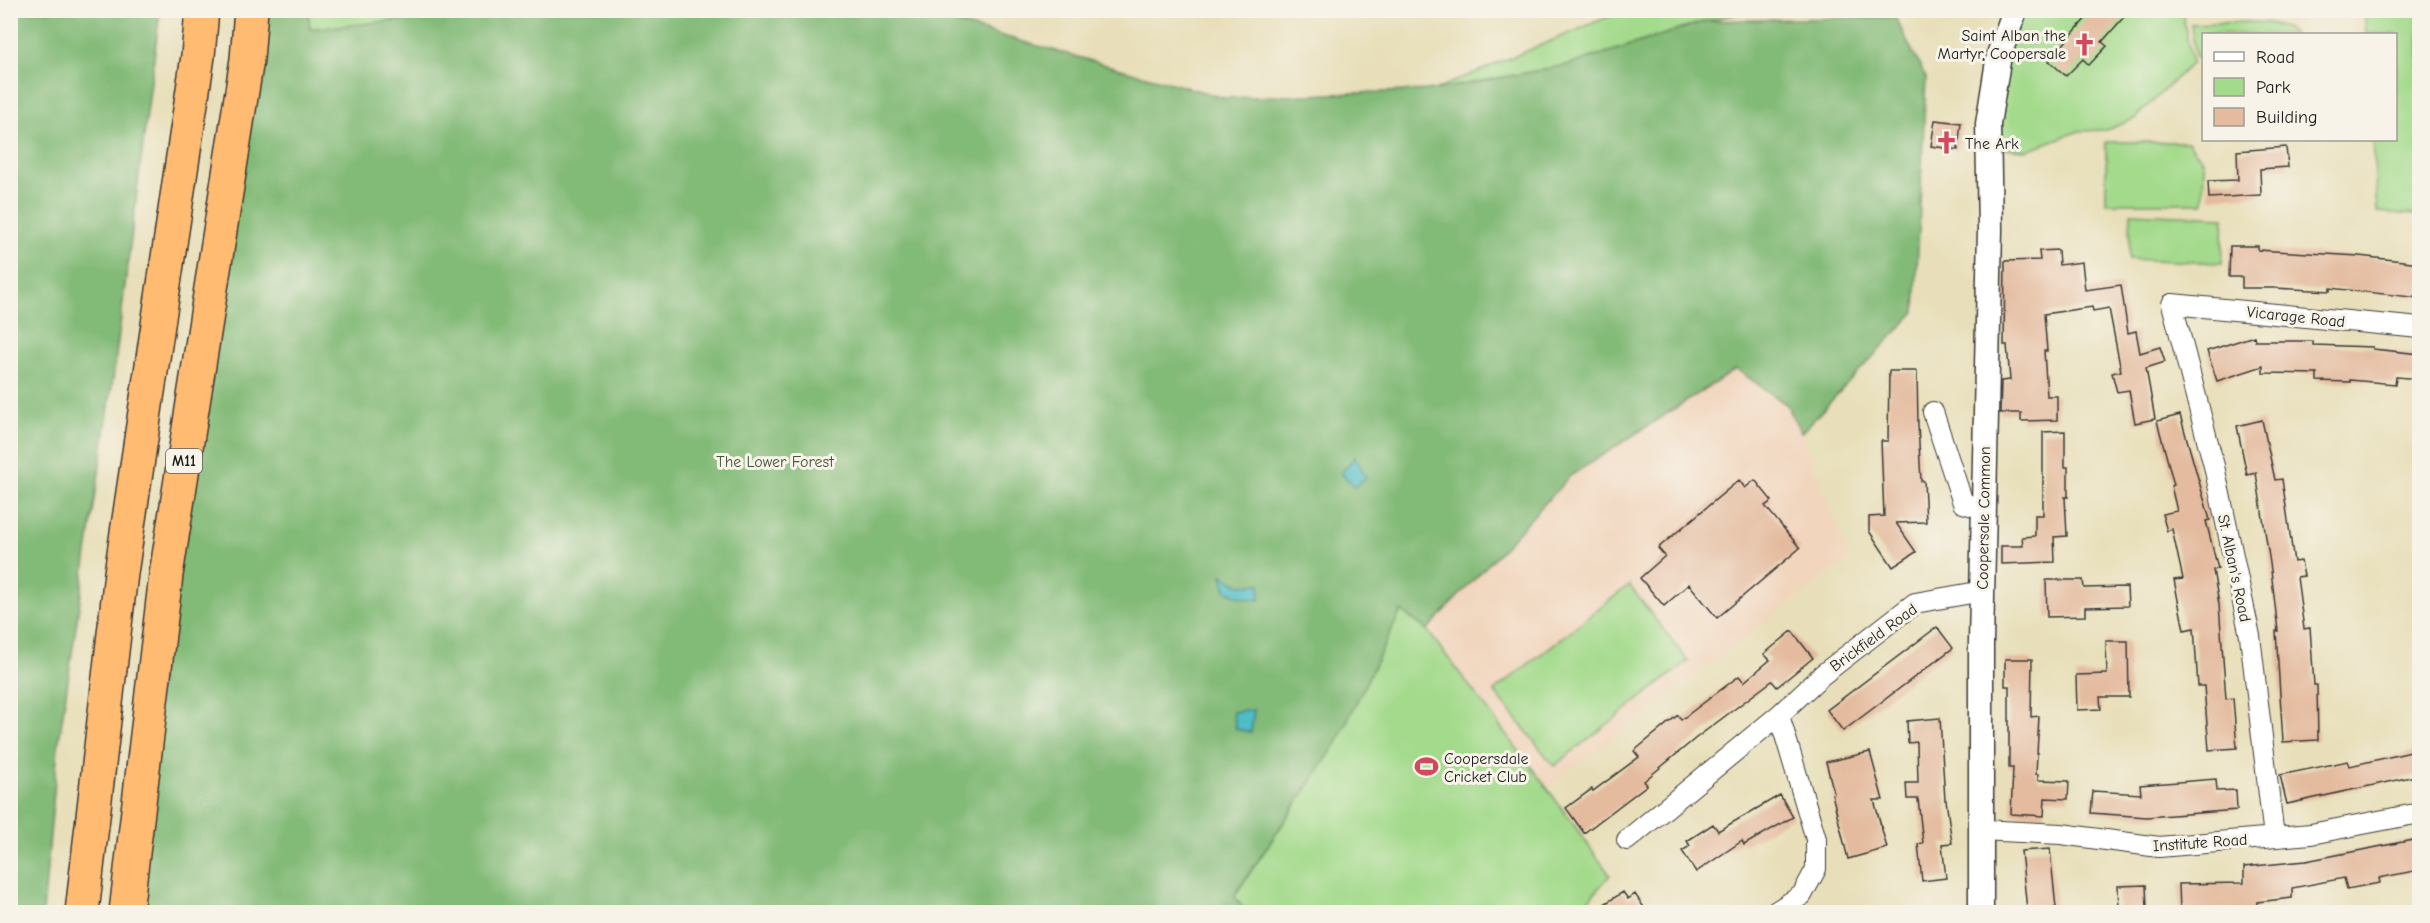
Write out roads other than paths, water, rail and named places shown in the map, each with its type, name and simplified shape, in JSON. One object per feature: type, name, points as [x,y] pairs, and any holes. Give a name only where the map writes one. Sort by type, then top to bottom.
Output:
[{"type":"highway","points":[[82,912],[121,573],[196,67],[202,10]]},
{"type":"highway","name":"M11","points":[[126,912],[166,575],[245,70],[251,10]]},
{"type":"street","name":"Coopersale Common","points":[[1981,912],[1983,509],[1990,229],[1988,124],[1999,55],[2015,10]]},
{"type":"street","name":"Vicarage Road","points":[[2172,304],[2420,328]]},
{"type":"street","name":"St. Alban's Road","points":[[2172,304],[2214,466],[2250,636],[2274,837]]},
{"type":"street","points":[[1933,412],[1963,503],[1983,509]]},
{"type":"street","name":"Brickfield Road","points":[[1627,840],[1779,715],[1822,675],[1915,603],[1983,591]]},
{"type":"street","points":[[1775,912],[1802,895],[1816,869],[1816,838],[1779,715]]},
{"type":"street","name":"Institute Road","points":[[1980,830],[2061,834],[2159,847],[2311,834],[2420,813]]},
{"type":"water","points":[[1355,457],[1366,477],[1355,487],[1341,473]]},
{"type":"water","points":[[1222,575],[1240,585],[1260,584],[1260,600],[1238,596],[1226,590]]},
{"type":"water","points":[[1254,710],[1251,732],[1236,729],[1233,712]]},
{"type":"place","name":"Saint Alban the Martyr, Coopersale","points":[[2084,44]]},
{"type":"place","name":"The Ark","points":[[1947,143]]},
{"type":"place","name":"Coopersdale Cricket Club","points":[[1426,767]]},
{"type":"park label","name":"The Lower Forest","points":[[775,461]]}]
